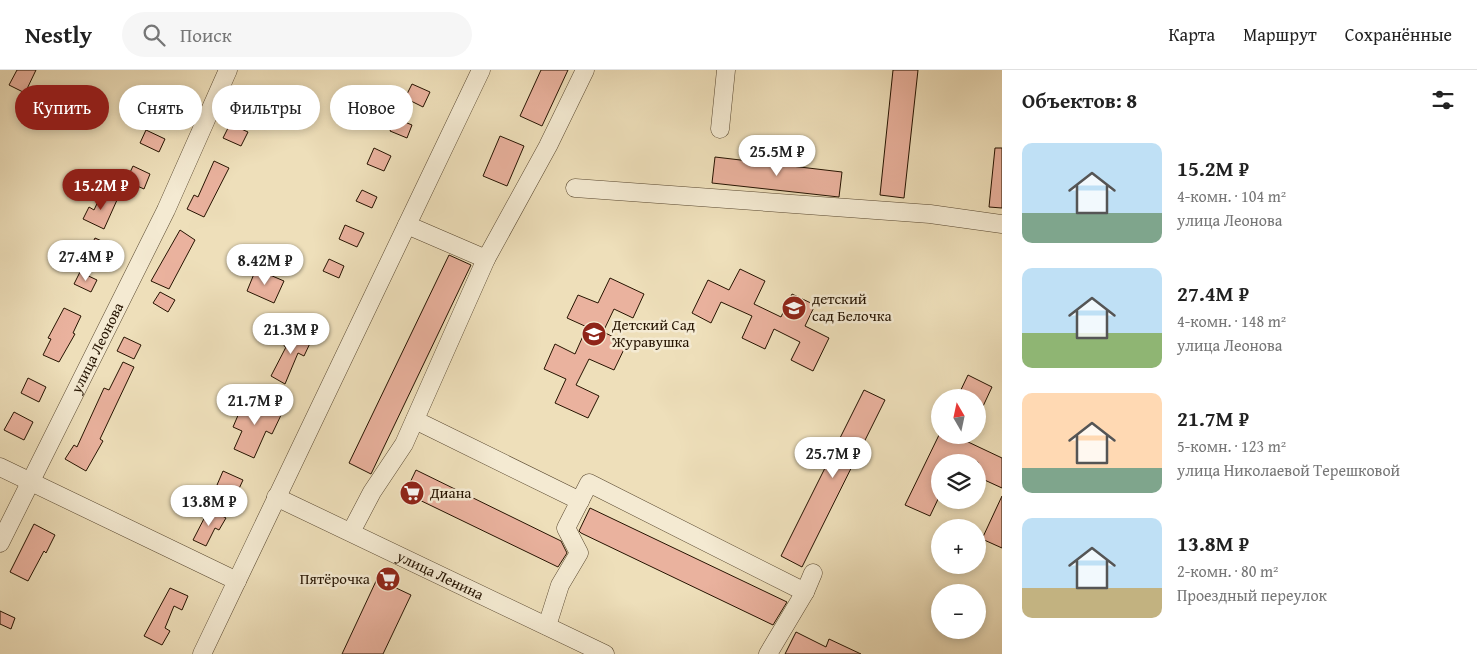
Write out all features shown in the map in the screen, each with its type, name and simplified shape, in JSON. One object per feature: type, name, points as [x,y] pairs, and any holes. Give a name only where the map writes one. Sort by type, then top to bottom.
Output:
[{"type":"street","name":"улица Леонова","points":[[0,543],[166,210],[228,70]]},
{"type":"street","points":[[202,654],[481,70]]},
{"type":"street","points":[[351,532],[372,492],[404,444],[486,259],[548,146],[585,70]]},
{"type":"street","points":[[720,129],[726,70]]},
{"type":"street","points":[[575,188],[930,214],[1002,224]]},
{"type":"street","points":[[407,225],[486,259]]},
{"type":"street","points":[[415,420],[580,501]]},
{"type":"street","points":[[0,467],[237,581]]},
{"type":"street","points":[[547,626],[560,585],[579,553],[566,528],[589,483],[805,592]]},
{"type":"street","name":"улица Ленина","points":[[276,497],[605,654]]},
{"type":"street","points":[[768,654],[805,592],[813,573]]},
{"type":"building","points":[[17,70],[36,70],[29,85],[15,85],[15,88],[9,85]]},
{"type":"building","points":[[541,70],[568,70],[542,126],[520,116]]},
{"type":"building","points":[[893,70],[918,70],[904,198],[880,195]]},
{"type":"building","points":[[412,85],[430,92],[423,107],[413,102]]},
{"type":"building","points":[[146,130],[165,139],[159,152],[140,143]]},
{"type":"building","points":[[227,130],[244,130],[248,132],[241,146],[223,138]]},
{"type":"building","points":[[390,130],[410,130],[407,138]]},
{"type":"building","points":[[500,136],[524,146],[507,186],[483,176]]},
{"type":"building","points":[[374,148],[391,156],[384,171],[367,164]]},
{"type":"building","points":[[995,148],[1002,148],[1002,208],[989,207]]},
{"type":"building","points":[[715,157],[842,172],[839,197],[712,183]]},
{"type":"building","points":[[214,161],[229,168],[204,217],[187,209],[194,195],[198,197]]},
{"type":"building","points":[[133,166],[150,174],[144,189],[126,181]]},
{"type":"building","points":[[362,190],[377,197],[372,208],[356,201]]},
{"type":"building","points":[[102,193],[117,200],[104,229],[83,219],[89,207],[94,210]]},
{"type":"building","points":[[345,225],[364,233],[357,247],[339,239]]},
{"type":"building","points":[[180,230],[195,240],[169,289],[151,281]]},
{"type":"building","points":[[95,238],[113,246],[108,256],[90,248]]},
{"type":"building","points":[[449,255],[471,265],[371,474],[349,463]]},
{"type":"building","points":[[329,259],[344,266],[339,278],[323,271]]},
{"type":"building","points":[[256,269],[284,281],[274,303],[247,291]]},
{"type":"building","points":[[740,269],[765,281],[754,304],[781,317],[792,294],[815,305],[805,326],[829,338],[813,371],[791,360],[800,342],[774,329],[765,349],[742,338],[752,316],[721,302],[711,323],[692,313],[708,280],[729,290]]},
{"type":"building","points":[[80,272],[97,280],[91,292],[74,284]]},
{"type":"building","points":[[610,278],[644,294],[633,318],[614,309],[603,332],[627,343],[614,370],[589,359],[576,385],[599,396],[588,418],[555,403],[566,379],[544,369],[555,344],[575,354],[587,327],[567,318],[578,295],[598,303]]},
{"type":"building","points":[[160,292],[175,300],[168,312],[153,303]]},
{"type":"building","points":[[64,308],[81,316],[73,333],[75,334],[59,362],[43,355],[51,339],[48,338]]},
{"type":"building","points":[[292,329],[312,339],[304,356],[298,353],[285,384],[271,376],[286,347],[284,346]]},
{"type":"building","points":[[124,337],[141,345],[134,359],[117,351]]},
{"type":"building","points":[[123,362],[134,367],[100,439],[103,441],[86,471],[65,459],[74,445],[77,447],[104,388],[109,390]]},
{"type":"building","points":[[968,375],[992,387],[986,400],[986,389],[961,389]]},
{"type":"building","points":[[28,378],[46,387],[39,402],[21,393]]},
{"type":"building","points":[[864,390],[885,400],[802,567],[781,556]]},
{"type":"building","points":[[256,398],[283,411],[272,434],[266,431],[254,458],[234,449],[242,431],[233,427],[242,406],[250,410]]},
{"type":"building","points":[[14,412],[33,422],[24,440],[4,430]]},
{"type":"building","points":[[935,444],[972,444],[1002,458],[1002,488],[986,481],[986,454],[931,454],[931,509],[933,509],[930,516],[905,505]]},
{"type":"building","points":[[416,470],[561,541],[567,553],[558,567],[405,493]]},
{"type":"building","points":[[223,471],[243,480],[237,493],[217,485]]},
{"type":"building","points":[[1002,496],[1002,548],[986,541],[986,530]]},
{"type":"building","points":[[590,508],[787,602],[773,625],[581,533],[579,531]]},
{"type":"building","points":[[209,509],[226,518],[219,530],[215,528],[206,546],[193,540]]},
{"type":"building","points":[[34,524],[55,535],[28,581],[10,572]]},
{"type":"building","points":[[377,579],[411,595],[383,654],[342,654]]},
{"type":"building","points":[[170,588],[188,596],[182,610],[174,606],[165,628],[170,631],[162,645],[144,636]]},
{"type":"building","points":[[0,611],[15,618],[11,629],[0,624]]},
{"type":"building","points":[[796,632],[826,647],[829,639],[861,654],[785,654]]},
{"type":"place","name":"детский сад Белочка","points":[[794,308]]},
{"type":"place","name":"Детский Сад Журавушка","points":[[594,334]]},
{"type":"place","name":"Диана","points":[[412,493]]},
{"type":"place","name":"Пятёрочка","points":[[388,579]]}]
